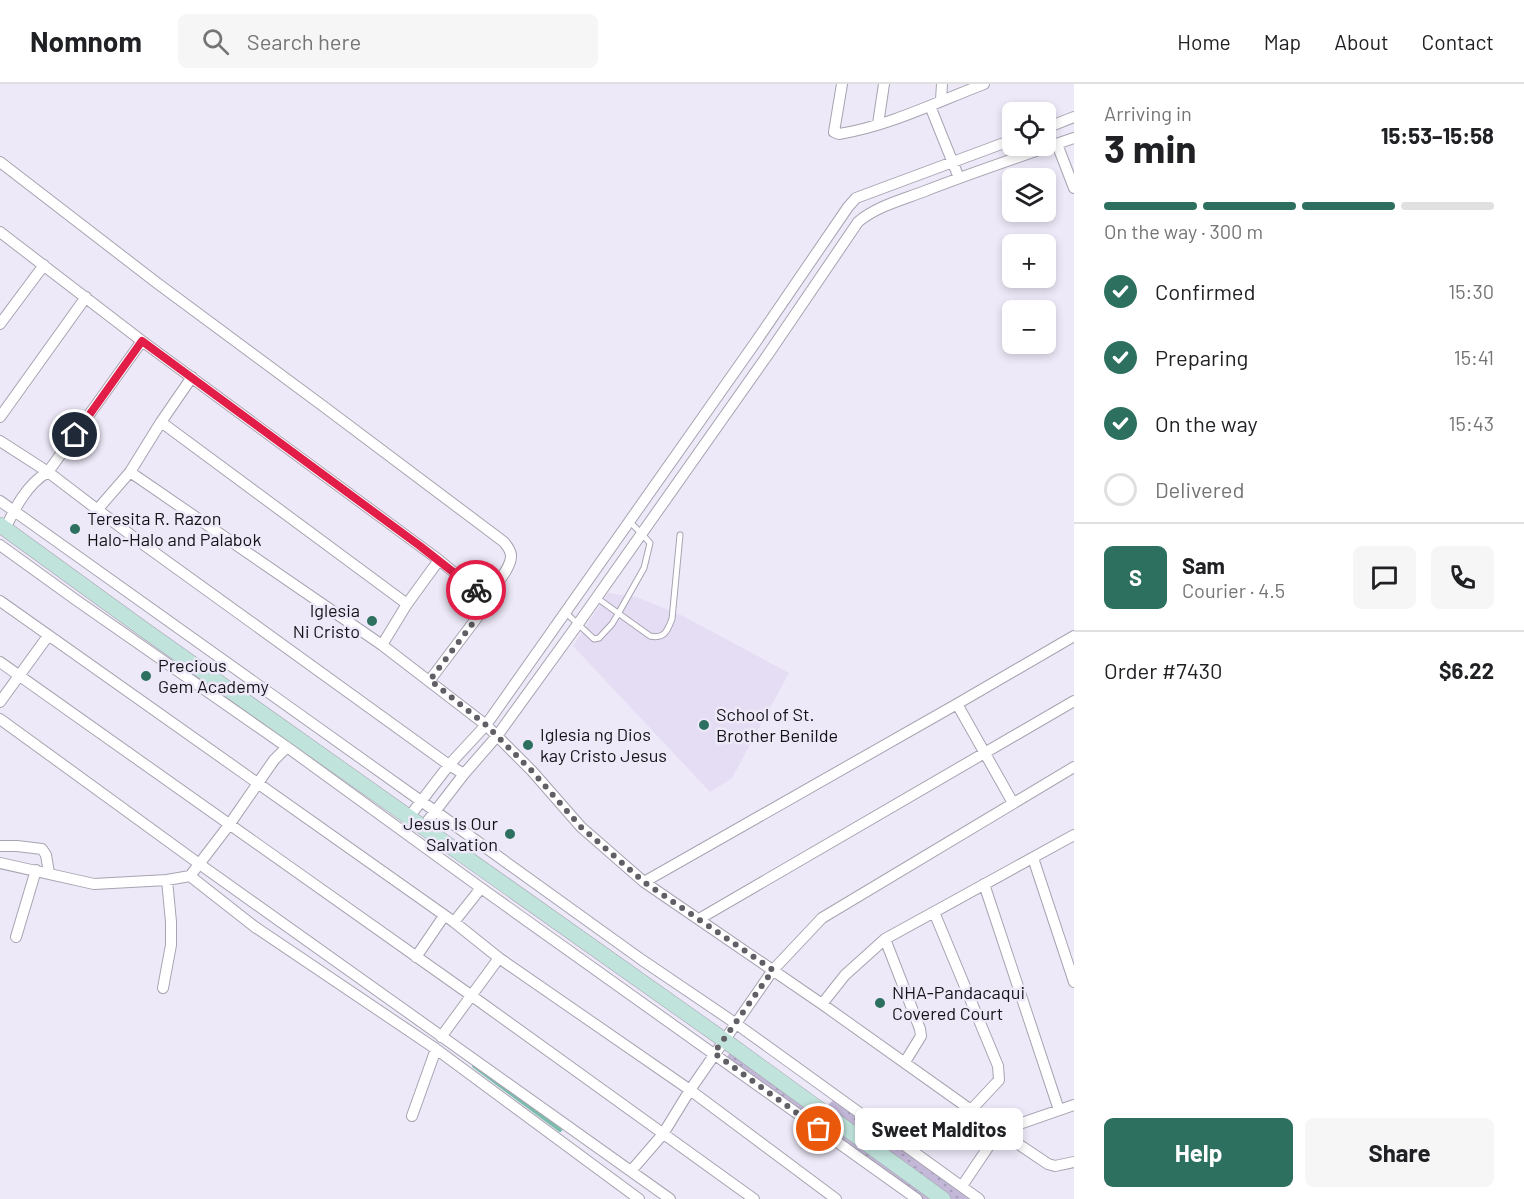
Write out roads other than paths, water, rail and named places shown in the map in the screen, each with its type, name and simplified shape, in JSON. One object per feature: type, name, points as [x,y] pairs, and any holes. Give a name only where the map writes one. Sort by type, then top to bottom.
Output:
[{"type":"street","points":[[842,84],[834,132],[839,134],[878,124],[984,84]]},
{"type":"street","points":[[878,124],[884,84]]},
{"type":"street","points":[[941,100],[942,84]]},
{"type":"street","points":[[930,106],[959,178]]},
{"type":"street","points":[[1056,124],[1074,117]]},
{"type":"street","points":[[423,827],[464,774],[498,736],[769,353],[858,222],[868,214],[959,178],[1074,138]]},
{"type":"street","points":[[409,817],[449,765],[486,725],[756,343],[848,207],[856,198],[1002,144]]},
{"type":"street","points":[[1057,144],[1074,188]]},
{"type":"street","points":[[0,162],[157,283],[504,542],[511,555],[504,573],[486,599],[482,611],[430,680]]},
{"type":"street","points":[[0,232],[142,341],[439,560],[486,599]]},
{"type":"street","points":[[0,324],[44,265]]},
{"type":"street","points":[[0,417],[86,297]]},
{"type":"street","points":[[142,341],[48,472],[38,478],[2,527],[724,1040],[943,1199]]},
{"type":"street","points":[[756,343],[769,353]]},
{"type":"street","points":[[97,510],[130,472],[160,422],[192,377]]},
{"type":"street","points":[[160,422],[407,604]]},
{"type":"street","points":[[0,441],[48,472],[149,549],[464,774]]},
{"type":"street","points":[[130,472],[430,680],[498,736],[581,827],[644,882],[822,1004],[1048,1164],[1055,1166],[1074,1162]]},
{"type":"street","points":[[0,501],[979,1199]]},
{"type":"street","points":[[0,545],[287,747],[917,1199]]},
{"type":"street","points":[[382,645],[407,604],[439,560]]},
{"type":"street","points":[[0,601],[454,922],[499,958],[690,1090],[836,1199]]},
{"type":"street","points":[[0,702],[48,636]]},
{"type":"street","points":[[644,882],[1074,636]]},
{"type":"street","points":[[0,662],[754,1199]]},
{"type":"street","points":[[699,919],[1074,701]]},
{"type":"street","points":[[957,704],[1013,803]]},
{"type":"street","points":[[0,719],[670,1199]]},
{"type":"street","points":[[190,876],[274,760],[287,747]]},
{"type":"street","points":[[631,1171],[663,1134],[714,1053],[773,970],[822,918],[1074,767]]},
{"type":"street","points":[[822,1004],[845,975],[885,939],[1074,835]]},
{"type":"street","points":[[0,846],[42,849],[46,855],[49,873]]},
{"type":"street","points":[[1033,858],[1074,982]]},
{"type":"street","points":[[0,862],[94,884],[166,880],[190,876],[255,927],[436,1049],[639,1199]]},
{"type":"street","points":[[16,937],[36,870]]},
{"type":"street","points":[[163,988],[171,945],[166,880]]},
{"type":"street","points":[[984,884],[1059,1110]]},
{"type":"street","points":[[454,922],[481,888]]},
{"type":"street","points":[[934,912],[998,1066],[999,1080],[971,1110]]},
{"type":"street","points":[[416,957],[444,916]]},
{"type":"street","points":[[885,939],[920,1029],[921,1036],[905,1062]]},
{"type":"street","points":[[441,1037],[499,958]]},
{"type":"street","points":[[412,1116],[436,1049]]},
{"type":"street","points":[[962,1186],[999,1131],[1074,1105]]},
{"type":"lane","points":[[566,612],[594,639],[599,638],[612,624],[644,568],[650,543],[629,521]]},
{"type":"lane","points":[[597,598],[650,636],[663,635],[672,620],[680,535]]},
{"type":"waterway","points":[[474,1066],[560,1130]]},
{"type":"place","name":"Teresita R. Razon Halo-Halo and Palabok","points":[[75,529]]},
{"type":"place","name":"Iglesia Ni Cristo","points":[[372,621]]},
{"type":"place","name":"Precious Gem Academy","points":[[146,676]]},
{"type":"place","name":"School of St. Brother Benilde","points":[[704,725]]},
{"type":"place","name":"Iglesia ng Dios kay Cristo Jesus","points":[[528,745]]},
{"type":"place","name":"Jesus Is Our Salvation","points":[[510,834]]},
{"type":"place","name":"NHA-Pandacaqui Covered Court","points":[[880,1003]]},
{"type":"place","name":"Sweet Malditos","points":[[819,1129]]}]
